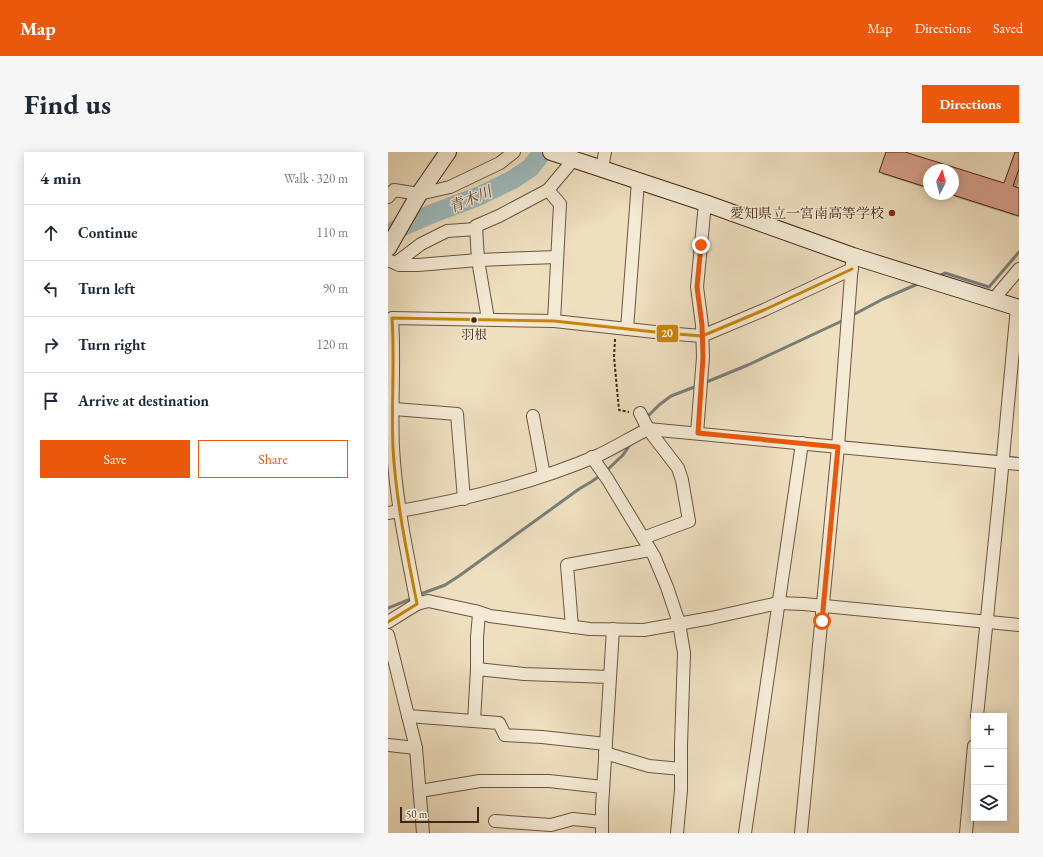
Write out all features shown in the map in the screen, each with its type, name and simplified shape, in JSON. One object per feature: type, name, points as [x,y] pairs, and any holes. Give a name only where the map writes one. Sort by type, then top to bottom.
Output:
[{"type":"street","points":[[388,248],[418,195],[448,152]]},
{"type":"street","points":[[390,192],[418,195],[450,187],[500,163],[514,152]]},
{"type":"street","points":[[551,152],[705,203],[852,262],[1018,308],[977,713]]},
{"type":"street","points":[[602,169],[605,152]]},
{"type":"street","points":[[488,319],[478,260],[476,226],[499,216],[548,190],[574,159]]},
{"type":"street","points":[[622,329],[638,181]]},
{"type":"street","points":[[548,190],[560,204],[554,321]]},
{"type":"street","points":[[698,433],[703,357],[697,287],[705,203]]},
{"type":"street","points":[[392,261],[447,231],[476,229]]},
{"type":"street","points":[[392,261],[399,265],[418,265],[478,260],[557,257]]},
{"type":"street","points":[[417,604],[400,511],[393,448],[394,345],[392,318],[554,321],[664,334],[702,336],[764,310],[852,262]]},
{"type":"street","points":[[801,833],[838,447],[852,262]]},
{"type":"street","points":[[993,300],[1019,269]]},
{"type":"street","points":[[394,409],[457,414],[464,499]]},
{"type":"street","points":[[640,413],[648,429],[678,468],[682,480],[689,520],[643,538]]},
{"type":"street","points":[[533,416],[544,475]]},
{"type":"street","points":[[388,513],[464,499],[530,481],[592,458],[648,429],[1019,464]]},
{"type":"street","points":[[745,833],[802,443]]},
{"type":"street","points":[[592,458],[608,480],[650,550],[667,587],[679,623],[684,653],[681,790],[677,833]]},
{"type":"street","points":[[572,627],[567,565],[650,550]]},
{"type":"street","points":[[388,622],[417,604],[428,601],[475,611],[479,614],[490,616],[590,629],[644,630],[778,603],[1019,625]]},
{"type":"street","points":[[474,721],[477,669],[476,637],[479,614]]},
{"type":"street","points":[[495,821],[551,829],[573,819],[602,827],[613,629]]},
{"type":"street","points":[[388,635],[416,748],[423,833]]},
{"type":"street","points":[[477,669],[524,674],[610,677]]},
{"type":"street","points":[[408,716],[499,723],[505,735],[542,737],[606,748],[648,766],[681,769]]},
{"type":"street","points":[[388,745],[416,748]]},
{"type":"street","points":[[966,833],[974,749]]},
{"type":"street","points":[[420,791],[480,781],[549,781],[603,788]]},
{"type":"path","points":[[622,329],[614,357],[619,410],[640,413]]},
{"type":"building","points":[[886,152],[905,152],[943,164],[923,164],[923,186],[879,172]]},
{"type":"building","points":[[1015,152],[1019,152],[1019,169],[1013,186],[1019,188],[1019,216],[959,197],[959,169],[1004,183]]},
{"type":"waterway","name":"青木川","points":[[388,233],[429,215],[479,196],[512,180],[530,168],[543,152]]},
{"type":"waterway","points":[[936,277],[945,273],[989,287],[1019,252]]},
{"type":"waterway","points":[[851,316],[883,299],[920,283]]},
{"type":"waterway","points":[[704,383],[748,365],[844,320]]},
{"type":"waterway","points":[[646,418],[671,396],[697,386]]},
{"type":"waterway","points":[[606,471],[623,455],[631,443]]},
{"type":"waterway","points":[[418,595],[445,585],[459,576],[579,489],[601,475]]},
{"type":"waterway","points":[[388,608],[413,598]]},
{"type":"transit line","name":"20","points":[[388,622],[417,604],[402,527],[394,468],[392,318],[554,321],[702,336],[764,310],[852,269]]},
{"type":"place","name":"愛知県立一宮南高等学校","points":[[892,213]]},
{"type":"place","name":"羽根","points":[[474,320]]},
{"type":"route","points":[[701,245],[697,287],[702,325],[703,357],[698,433],[838,447],[822,621]]}]
